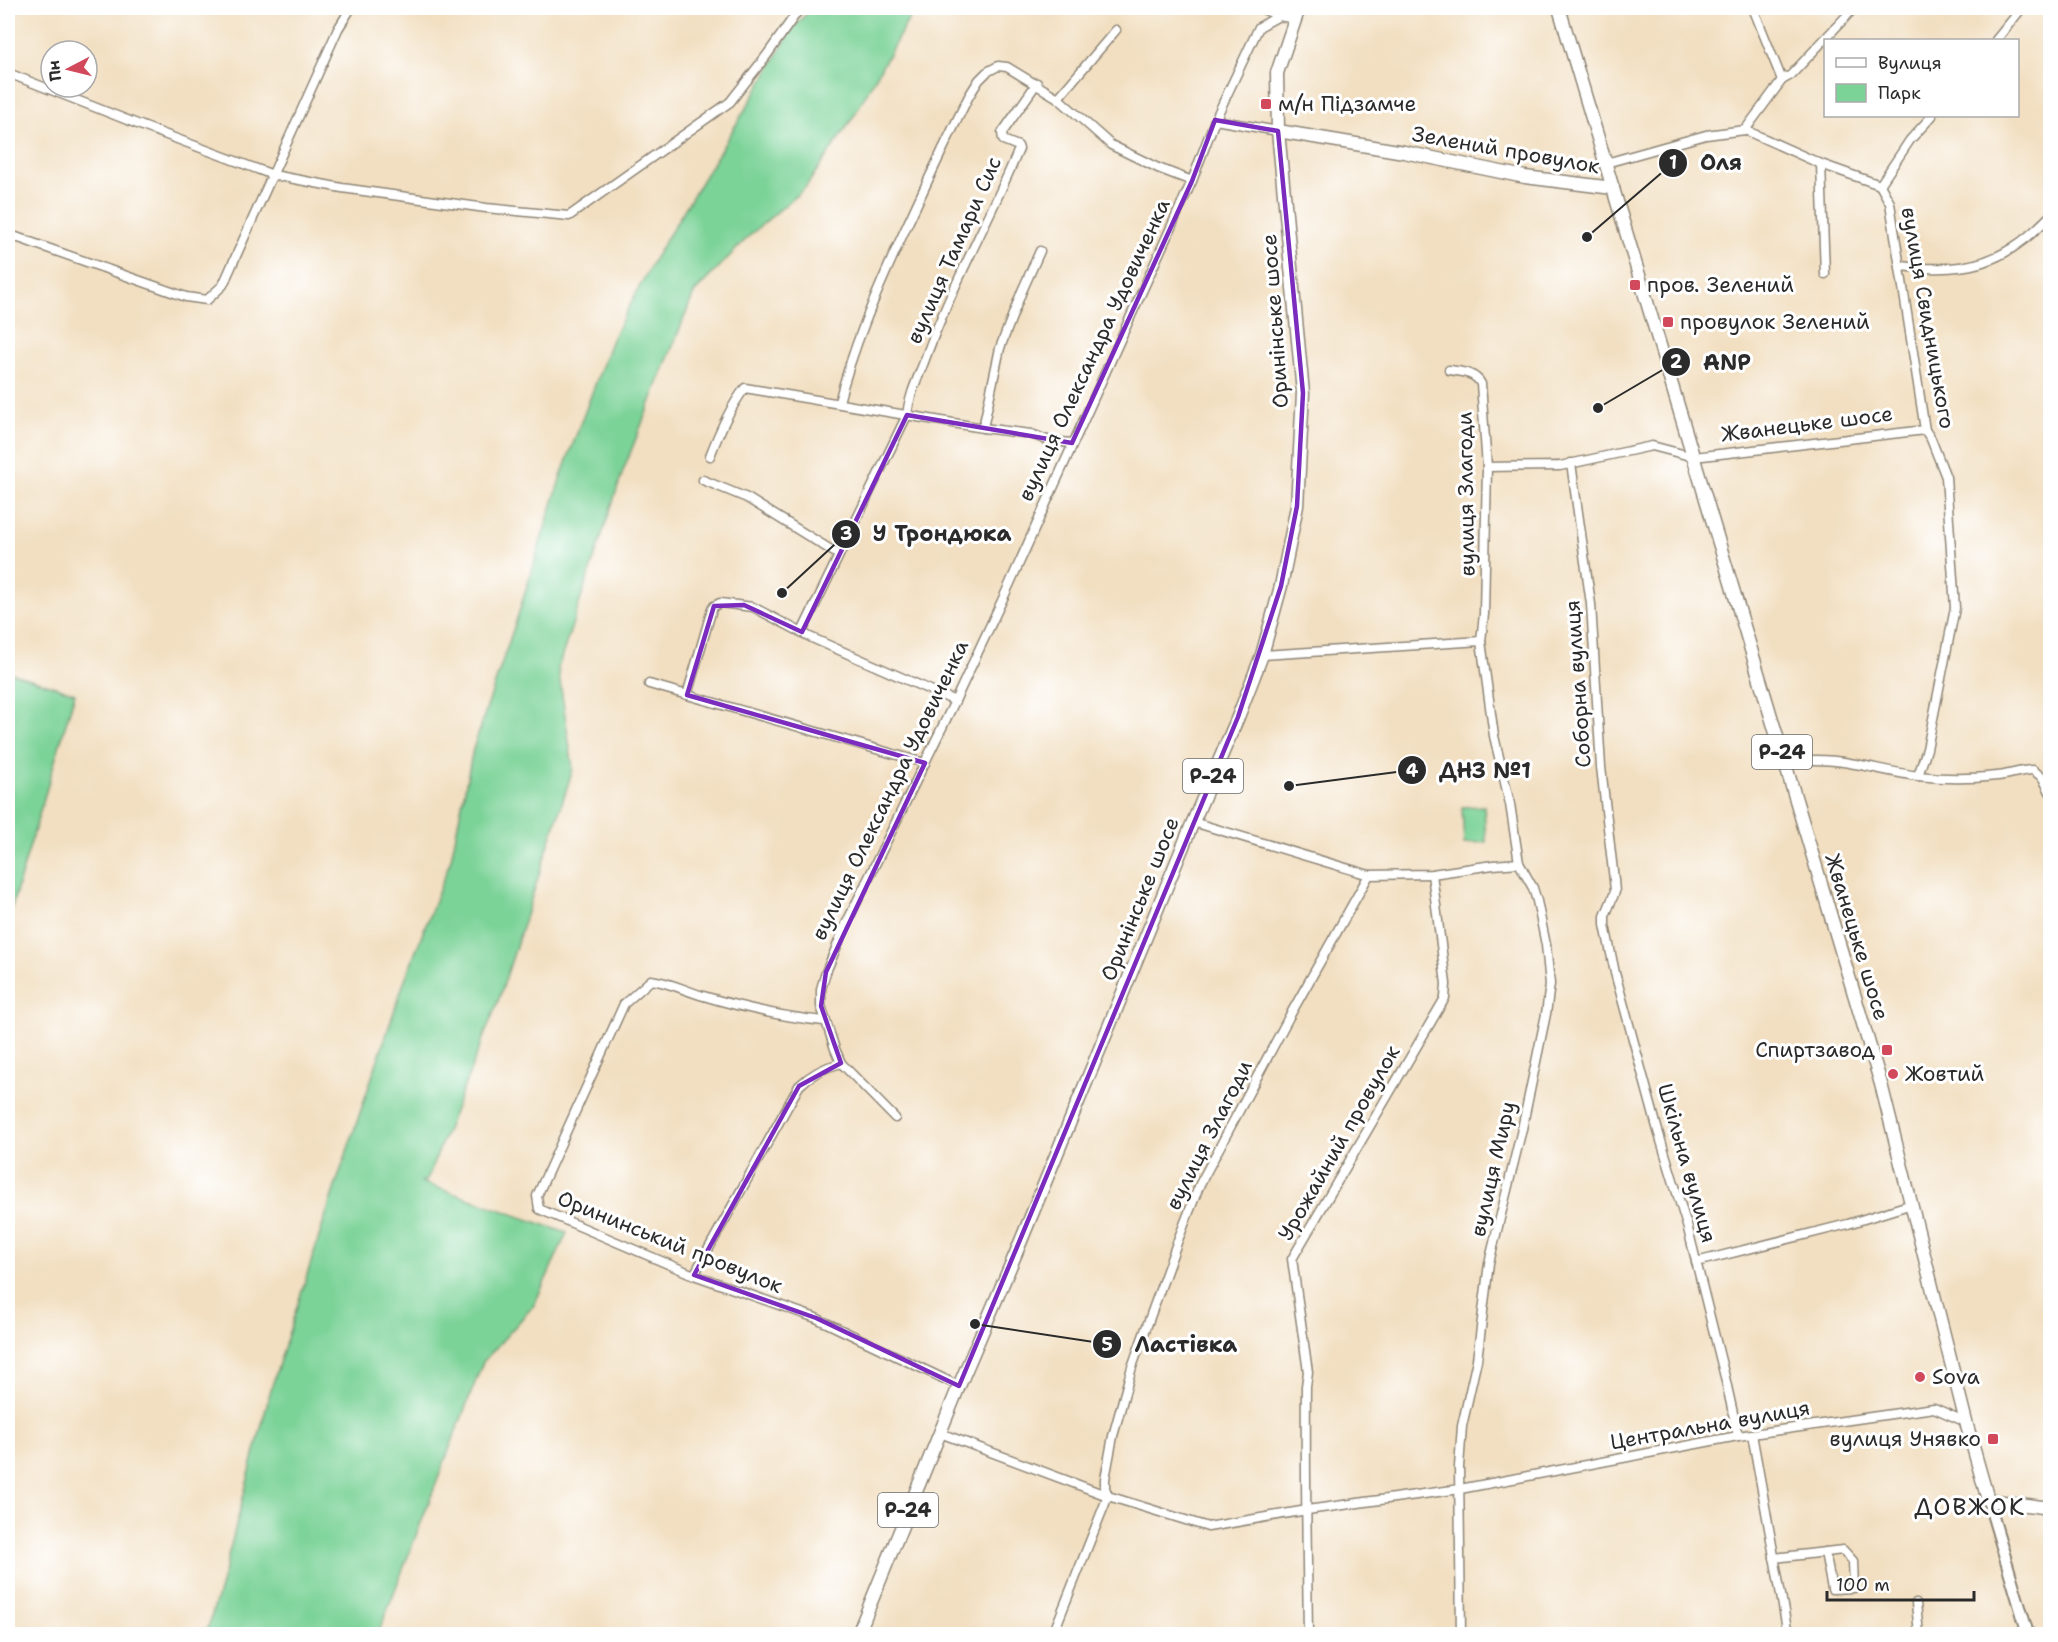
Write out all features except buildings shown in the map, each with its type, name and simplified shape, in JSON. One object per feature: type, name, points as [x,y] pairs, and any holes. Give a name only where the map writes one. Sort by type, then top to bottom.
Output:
[{"type":"main road","name":"Жванецьке шосе","points":[[1559,8],[1881,1084],[1966,1422],[1988,1500]]},
{"type":"main road","name":"Оринінське шосе","points":[[958,1386],[1017,1254],[1238,717],[1262,654],[1281,586],[1297,506],[1303,393],[1278,130],[1277,73],[1297,13]]},
{"type":"main road","name":"Зелений провулок","points":[[1278,130],[1404,152],[1525,177],[1613,188]]},
{"type":"main road","name":"Р-24","points":[[858,1635],[958,1386]]},
{"type":"main road","points":[[1988,1500],[2050,1508]]},
{"type":"street","points":[[8,238],[16,237],[186,297],[207,300],[222,285],[338,29],[351,8]]},
{"type":"street","points":[[8,73],[273,175],[342,188],[486,208],[569,216],[730,102],[800,8]]},
{"type":"street","points":[[1260,8],[1279,16],[1297,13]]},
{"type":"street","points":[[1753,8],[1782,80]]},
{"type":"street","points":[[1825,39],[1854,8]]},
{"type":"street","points":[[1997,39],[2022,8]]},
{"type":"street","name":"вулиця Олександра Удовиченка","points":[[896,1118],[842,1063],[821,1006],[821,989],[826,972],[847,922],[955,701],[1192,181],[1215,120],[1259,27],[1279,16]]},
{"type":"street","points":[[1058,98],[1116,30]]},
{"type":"street","points":[[1745,130],[1782,80],[1791,75],[1824,40]]},
{"type":"street","points":[[839,402],[848,365],[872,303],[943,147],[979,80],[993,68],[1001,66],[1037,84],[1058,98],[1111,145],[1158,168],[1192,181]]},
{"type":"street","name":"вулиця Тамари Сис","points":[[907,415],[912,394],[942,314],[1000,196],[1020,149],[1003,140],[1002,133],[1037,84]]},
{"type":"street","points":[[1606,163],[1706,135],[1745,130],[1821,164],[1880,185],[1910,140],[1931,117]]},
{"type":"street","name":"Зелений провулок","points":[[1215,120],[1278,130]]},
{"type":"street","points":[[1821,164],[1825,274]]},
{"type":"street","name":"вулиця Свидницького","points":[[1880,185],[1890,203],[1925,430],[1946,477],[1955,608],[1927,749],[1918,776]]},
{"type":"street","points":[[1901,266],[1947,268],[1978,264],[2020,243],[2050,216]]},
{"type":"street","points":[[983,428],[1000,348],[1040,251]]},
{"type":"street","name":"вулиця Злагоди","points":[[1449,370],[1473,375],[1480,380],[1488,467],[1484,614],[1481,641],[1494,736],[1508,795],[1519,863]]},
{"type":"street","points":[[710,456],[721,427],[736,399],[745,388],[1031,434],[1050,441],[1072,443]]},
{"type":"street","points":[[802,632],[907,415]]},
{"type":"street","name":"Жванецьке шосе","points":[[1694,457],[1925,430]]},
{"type":"street","points":[[1488,467],[1548,467],[1652,446],[1694,457]]},
{"type":"street","name":"Соборна вулиця","points":[[1571,463],[1591,604],[1601,767],[1615,892],[1612,902]]},
{"type":"street","points":[[703,480],[747,498],[839,555]]},
{"type":"street","points":[[687,695],[712,609],[716,604],[753,607],[802,632],[955,701]]},
{"type":"street","points":[[1262,654],[1481,641]]},
{"type":"street","points":[[649,684],[925,762]]},
{"type":"street","points":[[1785,763],[1805,759],[1833,760],[1918,776],[1966,778],[1998,776],[2033,770],[2043,778],[2050,792]]},
{"type":"street","points":[[1193,822],[1369,874],[1432,874],[1519,863]]},
{"type":"street","name":"вулиця Миру","points":[[1461,1635],[1459,1449],[1462,1426],[1477,1360],[1489,1263],[1522,1129],[1550,996],[1549,964],[1537,901],[1519,863]]},
{"type":"street","name":"вулиця Злагоди","points":[[1108,1496],[1105,1479],[1113,1436],[1132,1367],[1200,1184],[1369,874]]},
{"type":"street","name":"Урожайний провулок","points":[[1308,1635],[1305,1477],[1308,1372],[1292,1259],[1445,998],[1446,984],[1432,874]]},
{"type":"street","name":"Шкільна вулиця","points":[[1612,902],[1605,916],[1605,925],[1615,973],[1696,1262],[1738,1436]]},
{"type":"street","name":"Орининський провулок","points":[[825,1021],[796,1018],[701,995],[651,980],[624,1004],[537,1196],[539,1209],[694,1275],[816,1318],[958,1386]]},
{"type":"street","points":[[694,1275],[795,1092],[806,1079],[826,1067],[842,1063]]},
{"type":"street","points":[[1696,1262],[1848,1224],[1912,1204]]},
{"type":"street","name":"Центральна вулиця","points":[[940,1433],[1108,1496],[1208,1527],[1307,1510],[1460,1489],[1738,1436],[1934,1408],[1966,1422]]},
{"type":"street","points":[[1752,1434],[1788,1635]]},
{"type":"street","points":[[1053,1635],[1108,1496]]},
{"type":"street","points":[[1988,1500],[2028,1635]]},
{"type":"street","points":[[1774,1558],[1825,1552],[1843,1550],[1851,1557],[1855,1575],[1854,1588],[1832,1589],[1825,1552]]},
{"type":"street","points":[[1916,1604],[1919,1635]]},
{"type":"highlighted area","points":[[1215,120],[1278,131],[1303,393],[1297,506],[1281,586],[1238,717],[959,1386],[816,1318],[694,1275],[799,1086],[841,1063],[821,1006],[826,972],[925,763],[687,695],[714,606],[744,605],[802,632],[907,415],[1072,443],[1192,181]]},
{"type":"green space","points":[[812,8],[915,8],[852,119],[805,188],[750,235],[694,293],[623,471],[558,668],[573,769],[500,996],[427,1180],[421,1182],[567,1233],[534,1305],[483,1362],[378,1634],[206,1634],[271,1389],[330,1202],[404,982],[451,859],[473,749],[560,479],[612,339],[653,261],[792,29]]},
{"type":"green space","points":[[8,672],[75,693],[8,920]]},
{"type":"green space","points":[[1484,806],[1486,842],[1464,844],[1462,807]]},
{"type":"place","name":"м/н Підзамче","points":[[1266,104]]},
{"type":"place","name":"Оля","points":[[1587,237]]},
{"type":"place","name":"пров. Зелений","points":[[1635,285]]},
{"type":"place","name":"провулок Зелений","points":[[1668,322]]},
{"type":"place","name":"ANP","points":[[1598,408]]},
{"type":"place","name":"У Трондюка","points":[[782,593]]},
{"type":"place","name":"ДНЗ №1","points":[[1289,786]]},
{"type":"place","name":"Спиртзавод","points":[[1887,1050]]},
{"type":"place","name":"Жовтий","points":[[1893,1074]]},
{"type":"place","name":"Ластівка","points":[[975,1324]]},
{"type":"place","name":"Sova","points":[[1920,1377]]},
{"type":"place","name":"вулиця Унявко","points":[[1993,1439]]},
{"type":"district","name":"ДОВЖОК","points":[[1970,1507]]}]
